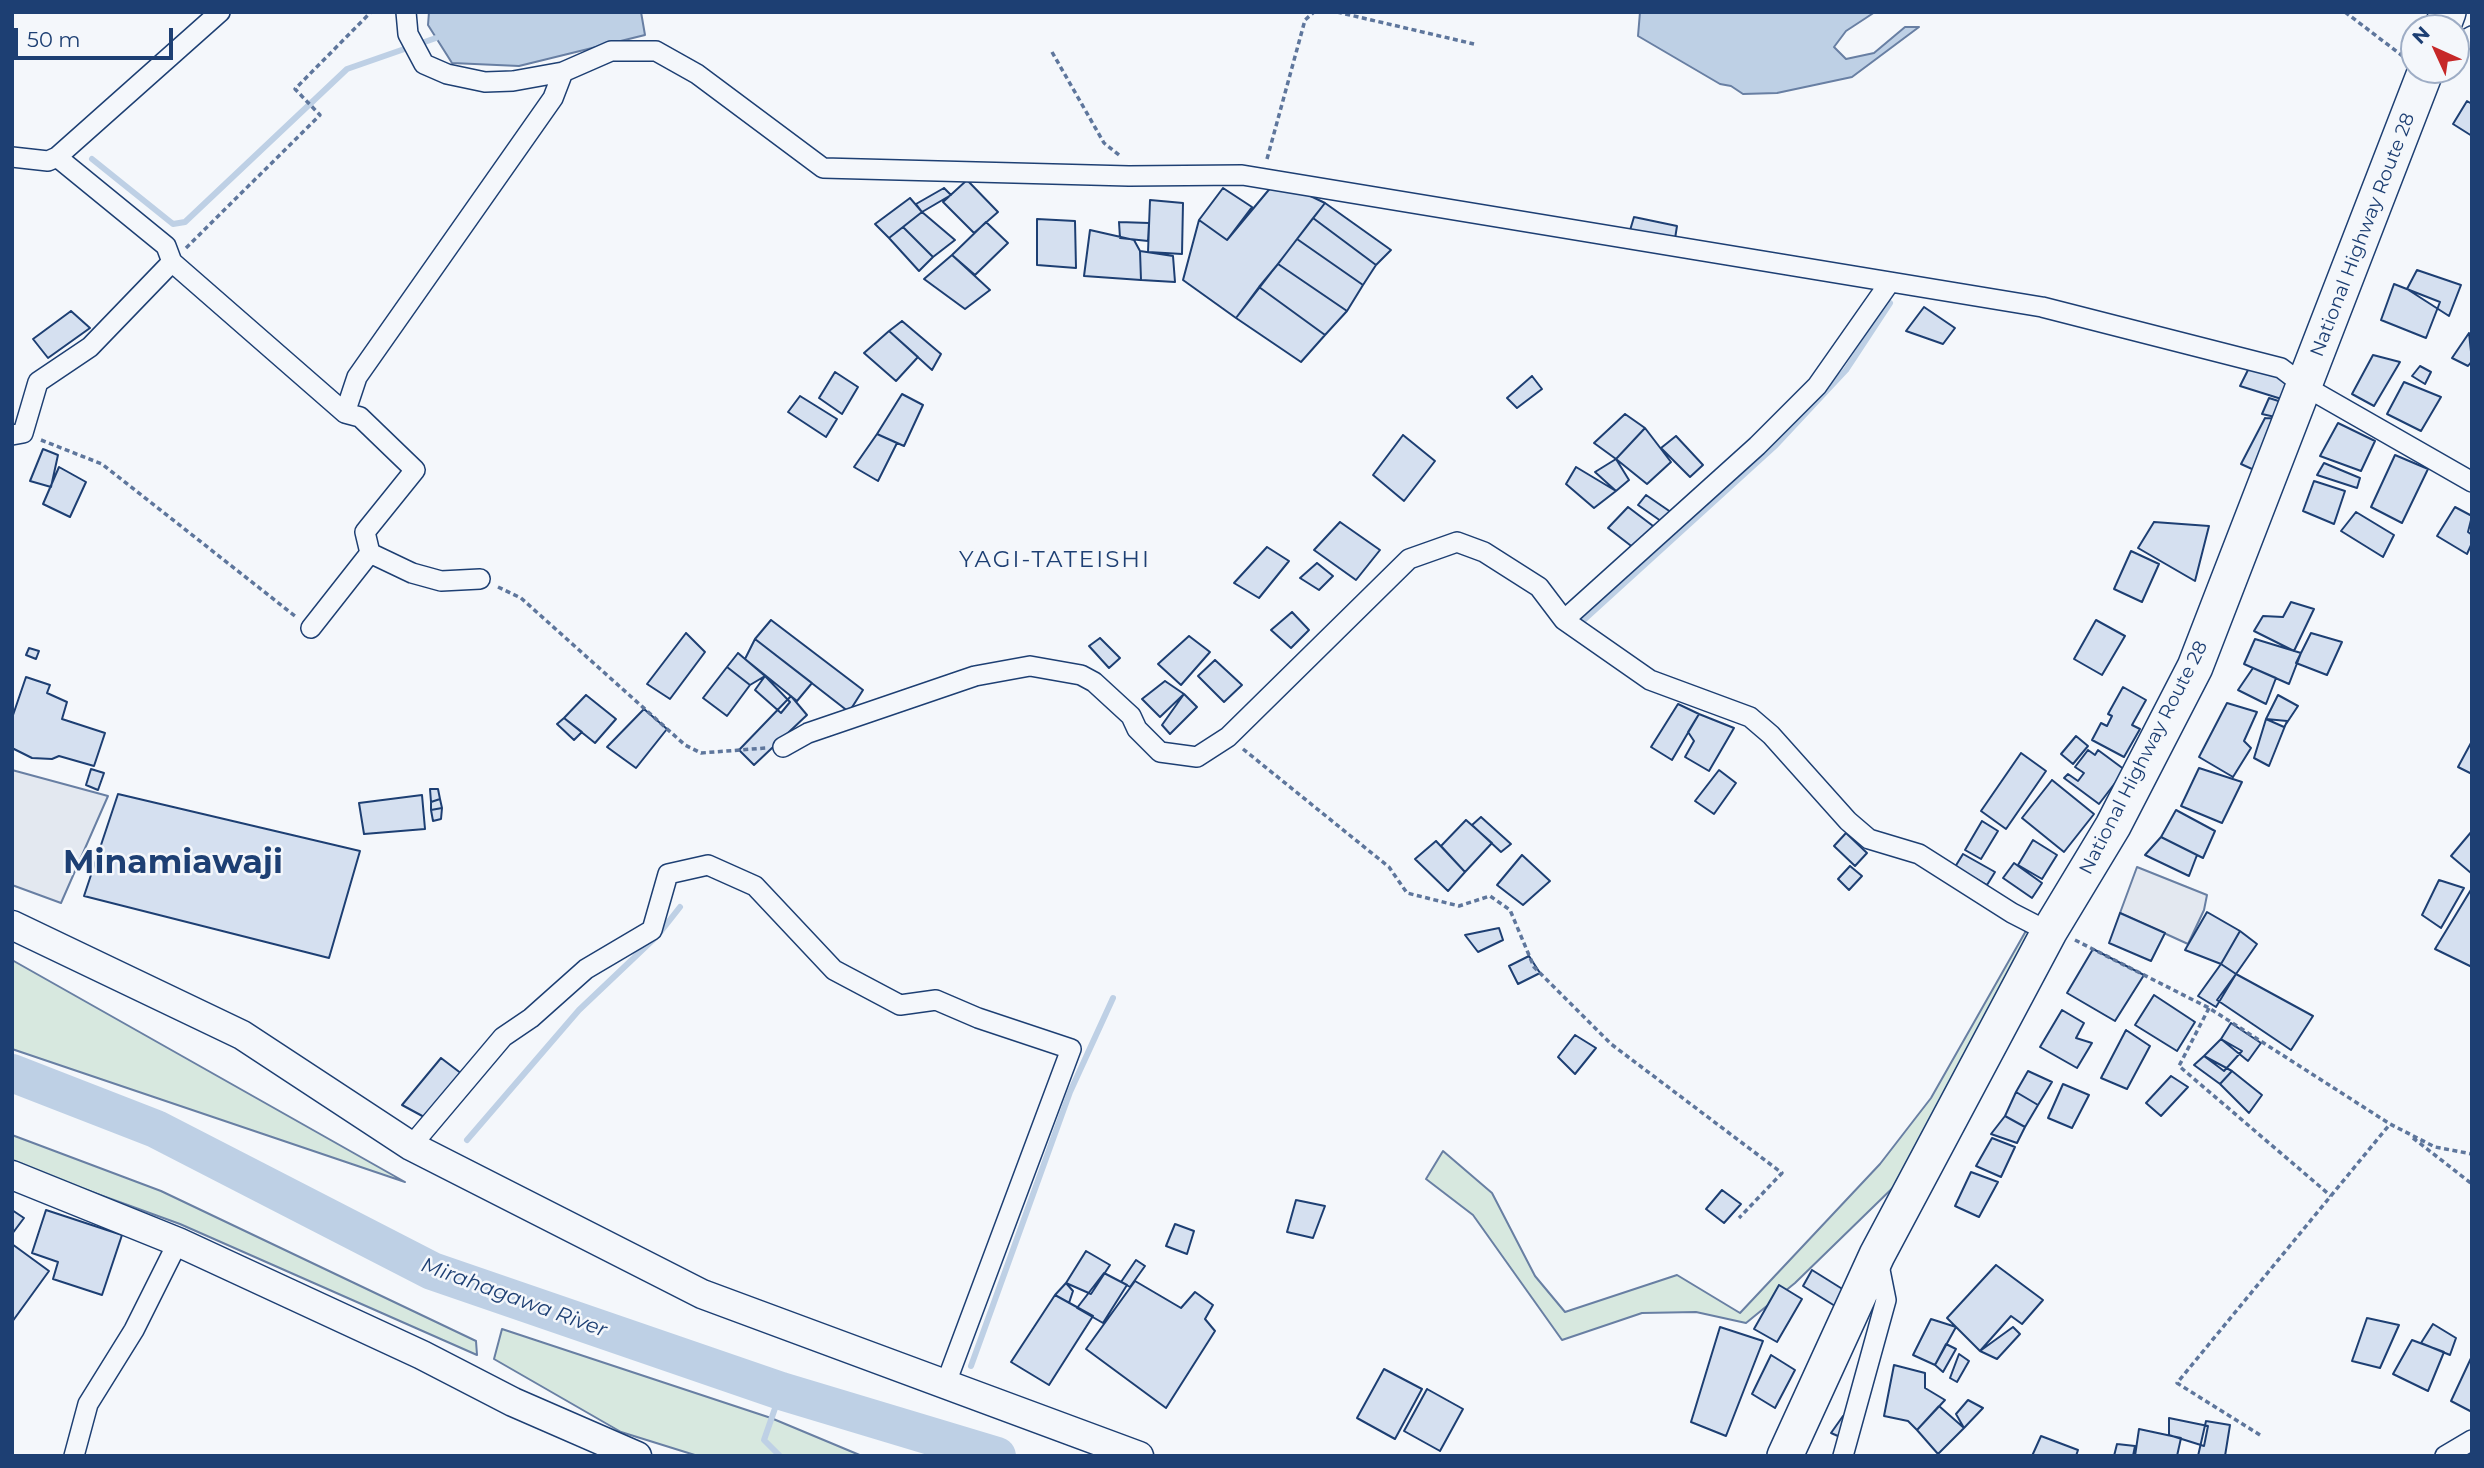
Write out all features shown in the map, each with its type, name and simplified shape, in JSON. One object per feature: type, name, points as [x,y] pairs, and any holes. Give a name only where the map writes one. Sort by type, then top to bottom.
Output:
[{"type":"highway","name":"National Highway Route 28","points":[[1785,1456],[1877,1255],[2049,932],[2113,826],[2195,667],[2306,387],[2421,84]]},
{"type":"street","points":[[12,157],[48,161],[57,157],[220,12]]},
{"type":"street","points":[[406,12],[408,34],[424,64],[447,74],[485,82],[513,81],[563,72],[611,51],[656,51],[697,75],[822,168],[1144,176],[1242,175],[2042,307],[2281,368],[2306,387],[2472,482]]},
{"type":"street","points":[[345,413],[357,377],[553,99],[563,72]]},
{"type":"street","points":[[57,157],[166,246],[172,262],[345,413],[360,417],[415,470],[365,532],[370,553]]},
{"type":"street","points":[[18,434],[38,382],[90,347],[172,262]]},
{"type":"street","points":[[1564,621],[1757,446],[1817,386],[1890,282]]},
{"type":"street","points":[[783,747],[808,733],[975,676],[1030,666],[1081,675],[1094,682],[1130,716],[1137,729],[1160,752],[1197,757],[1228,737],[1409,559],[1457,542],[1484,552],[1539,587],[1564,621],[1650,680],[1750,717],[1771,735],[1848,821],[1870,839],[1919,854],[2012,913],[2049,932]]},
{"type":"street","points":[[370,553],[412,573],[441,581],[480,579]]},
{"type":"street","points":[[311,628],[370,553]]},
{"type":"street","points":[[411,1146],[503,1037],[531,1018],[558,991],[594,964],[652,930],[668,874],[708,864],[755,886],[834,970],[900,1005],[936,1000],[978,1018],[1071,1049],[946,1383]]},
{"type":"street","points":[[12,925],[242,1035],[411,1146],[702,1294],[1139,1456]]},
{"type":"street","points":[[12,1175],[178,1241],[349,1320],[513,1402],[636,1456]]},
{"type":"street","points":[[74,1456],[88,1404],[134,1330],[178,1241]]},
{"type":"street","points":[[1843,1456],[1886,1300],[1877,1255]]},
{"type":"street","points":[[2445,1456],[2472,1440]]},
{"type":"path","points":[[172,262],[320,115],[295,89],[371,12]]},
{"type":"path","points":[[1262,178],[1305,20],[1314,12]]},
{"type":"path","points":[[1337,12],[1474,44]]},
{"type":"path","points":[[2345,12],[2400,53]]},
{"type":"path","points":[[1052,52],[1104,143],[1144,176]]},
{"type":"path","points":[[18,434],[102,464],[311,628]]},
{"type":"path","points":[[480,579],[521,597],[685,744],[701,752],[783,747]]},
{"type":"path","points":[[1228,737],[1389,867],[1408,893],[1459,906],[1490,896],[1510,910],[1534,967],[1611,1044],[1782,1173],[1739,1218]]},
{"type":"path","points":[[2049,932],[2079,941],[2209,1009],[2390,1125],[2435,1147],[2472,1154]]},
{"type":"path","points":[[2209,1009],[2179,1066],[2331,1196]]},
{"type":"path","points":[[2260,1435],[2178,1382],[2390,1125]]},
{"type":"path","points":[[2409,1134],[2472,1184]]},
{"type":"shaded area","points":[[12,770],[108,796],[61,903],[12,885]]},
{"type":"shaded area","points":[[2137,867],[2207,895],[2204,910],[2188,944],[2120,913]]},
{"type":"shaded area","points":[[2027,929],[2039,938],[1908,1173],[1795,1283],[1746,1323],[1696,1312],[1642,1313],[1562,1340],[1473,1215],[1426,1179],[1443,1151],[1492,1193],[1535,1276],[1565,1312],[1677,1275],[1740,1313],[1880,1164],[1931,1098]]},
{"type":"shaded area","points":[[12,960],[405,1182],[12,1049]]},
{"type":"shaded area","points":[[12,1135],[161,1191],[476,1341],[477,1355],[180,1224],[12,1163]]},
{"type":"shaded area","points":[[502,1329],[771,1418],[862,1456],[698,1456],[621,1432],[494,1359]]},
{"type":"water","points":[[429,12],[641,12],[645,35],[519,66],[452,63],[428,25]]},
{"type":"water","points":[[1640,12],[1875,12],[1846,31],[1834,47],[1846,59],[1874,53],[1905,27],[1919,27],[1852,77],[1777,93],[1743,94],[1731,86],[1720,84],[1638,36]]},
{"type":"building","points":[[2467,101],[2472,104],[2472,136],[2453,124]]},
{"type":"building","points":[[967,180],[998,212],[974,233],[943,202]]},
{"type":"building","points":[[1277,180],[1325,203],[1236,318],[1183,280],[1199,220],[1227,240]]},
{"type":"building","points":[[944,188],[951,195],[922,212],[916,204]]},
{"type":"building","points":[[1223,188],[1252,207],[1227,240],[1199,220]]},
{"type":"building","points":[[910,198],[922,212],[889,238],[875,224]]},
{"type":"building","points":[[1150,200],[1183,203],[1182,254],[1148,252]]},
{"type":"building","points":[[1325,203],[1391,250],[1376,265],[1313,218]]},
{"type":"building","points":[[922,212],[955,240],[933,257],[903,227]]},
{"type":"building","points":[[1634,217],[1677,226],[1674,245],[1628,237]]},
{"type":"building","points":[[1313,218],[1376,265],[1363,285],[1297,239]]},
{"type":"building","points":[[1037,219],[1075,221],[1076,268],[1037,265]]},
{"type":"building","points":[[986,222],[1008,243],[975,275],[952,255]]},
{"type":"building","points":[[1119,222],[1149,223],[1148,241],[1120,238]]},
{"type":"building","points":[[903,227],[933,257],[919,271],[889,238]]},
{"type":"building","points":[[1090,230],[1134,240],[1140,251],[1141,280],[1084,276]]},
{"type":"building","points":[[1297,239],[1363,285],[1347,311],[1278,264]]},
{"type":"building","points":[[1140,251],[1173,256],[1175,282],[1141,280]]},
{"type":"building","points":[[952,255],[990,290],[965,309],[924,279]]},
{"type":"building","points":[[1278,264],[1347,311],[1325,335],[1259,287]]},
{"type":"building","points":[[2417,270],[2461,285],[2449,316],[2407,289]]},
{"type":"building","points":[[2394,284],[2440,302],[2426,338],[2381,320]]},
{"type":"building","points":[[1259,287],[1325,335],[1301,362],[1236,318]]},
{"type":"building","points":[[1924,307],[1955,328],[1943,344],[1906,331]]},
{"type":"building","points":[[71,311],[90,328],[48,358],[33,339]]},
{"type":"building","points":[[902,321],[941,354],[932,370],[889,331]]},
{"type":"building","points":[[889,331],[918,357],[896,381],[864,353]]},
{"type":"building","points":[[2469,333],[2472,361],[2468,366],[2452,358]]},
{"type":"building","points":[[2373,355],[2400,362],[2374,406],[2352,394]]},
{"type":"building","points":[[2250,366],[2294,383],[2291,402],[2240,386]]},
{"type":"building","points":[[2420,366],[2431,372],[2425,384],[2412,376]]},
{"type":"building","points":[[835,372],[858,387],[842,414],[819,398]]},
{"type":"building","points":[[1532,376],[1542,389],[1517,408],[1507,398]]},
{"type":"building","points":[[2404,382],[2441,397],[2421,431],[2387,414]]},
{"type":"building","points":[[902,394],[923,405],[904,446],[877,434]]},
{"type":"building","points":[[800,396],[837,419],[826,437],[788,412]]},
{"type":"building","points":[[2269,398],[2288,404],[2284,419],[2262,414]]},
{"type":"building","points":[[1625,414],[1645,428],[1616,459],[1594,443]]},
{"type":"building","points":[[2265,418],[2284,419],[2263,474],[2241,464]]},
{"type":"building","points":[[2338,423],[2375,441],[2361,471],[2320,456]]},
{"type":"building","points":[[1645,428],[1671,462],[1647,484],[1616,459]]},
{"type":"building","points":[[877,434],[897,443],[878,481],[854,467]]},
{"type":"building","points":[[1403,435],[1435,461],[1404,501],[1373,475]]},
{"type":"building","points":[[1676,436],[1703,465],[1690,477],[1661,448]]},
{"type":"building","points":[[43,449],[58,455],[51,487],[30,481]]},
{"type":"building","points":[[2395,455],[2428,469],[2402,523],[2371,507]]},
{"type":"building","points":[[1616,459],[1629,480],[1616,491],[1595,472]]},
{"type":"building","points":[[2324,463],[2360,478],[2357,488],[2317,475]]},
{"type":"building","points":[[59,467],[86,482],[70,517],[43,504]]},
{"type":"building","points":[[1576,467],[1616,491],[1594,508],[1566,484]]},
{"type":"building","points":[[2314,481],[2345,491],[2334,524],[2303,511]]},
{"type":"building","points":[[1646,495],[1678,517],[1668,526],[1638,505]]},
{"type":"building","points":[[1628,507],[1661,532],[1639,552],[1608,528]]},
{"type":"building","points":[[2455,507],[2472,516],[2468,532],[2472,535],[2472,543],[2467,554],[2437,536]]},
{"type":"building","points":[[2356,512],[2394,535],[2383,557],[2341,531]]},
{"type":"building","points":[[1340,522],[1380,550],[1356,580],[1314,550]]},
{"type":"building","points":[[2154,522],[2209,526],[2195,581],[2138,548]]},
{"type":"building","points":[[1267,547],[1289,561],[1259,598],[1234,583]]},
{"type":"building","points":[[2131,551],[2159,564],[2142,602],[2114,589]]},
{"type":"building","points":[[1317,563],[1333,576],[1319,590],[1300,578]]},
{"type":"building","points":[[2291,602],[2314,609],[2294,651],[2254,631],[2263,616],[2283,617]]},
{"type":"building","points":[[1292,612],[1309,630],[1291,648],[1271,630]]},
{"type":"building","points":[[771,620],[863,690],[849,712],[755,639]]},
{"type":"building","points":[[2096,620],[2125,636],[2102,675],[2074,659]]},
{"type":"building","points":[[686,633],[705,652],[670,699],[647,684]]},
{"type":"building","points":[[2311,633],[2342,642],[2327,675],[2296,663]]},
{"type":"building","points":[[1189,636],[1210,652],[1181,685],[1158,664]]},
{"type":"building","points":[[1100,638],[1120,658],[1109,668],[1089,646]]},
{"type":"building","points":[[755,639],[812,683],[797,701],[745,659]]},
{"type":"building","points":[[2255,639],[2301,653],[2289,684],[2244,664]]},
{"type":"building","points":[[29,648],[39,651],[36,659],[26,655]]},
{"type":"building","points":[[738,653],[765,676],[750,685],[727,667]]},
{"type":"building","points":[[1215,660],[1242,685],[1224,702],[1198,676]]},
{"type":"building","points":[[727,667],[750,685],[727,716],[703,698]]},
{"type":"building","points":[[2253,668],[2276,678],[2266,704],[2238,690]]},
{"type":"building","points":[[765,676],[790,702],[781,713],[755,690]]},
{"type":"building","points":[[26,677],[50,685],[47,693],[67,702],[62,719],[105,733],[94,766],[59,756],[52,759],[32,758],[12,748],[12,718]]},
{"type":"building","points":[[1165,681],[1184,694],[1160,717],[1142,699]]},
{"type":"building","points":[[2123,687],[2146,700],[2132,725],[2140,729],[2124,757],[2092,740],[2101,723],[2107,726],[2112,716],[2108,714]]},
{"type":"building","points":[[1184,694],[1197,707],[1170,734],[1162,725]]},
{"type":"building","points":[[586,695],[616,719],[595,743],[564,718]]},
{"type":"building","points":[[2278,695],[2298,706],[2284,727],[2266,719]]},
{"type":"building","points":[[791,696],[807,715],[754,765],[739,750]]},
{"type":"building","points":[[2227,703],[2257,712],[2244,741],[2251,748],[2233,777],[2199,757]]},
{"type":"building","points":[[1678,704],[1699,714],[1672,760],[1651,747]]},
{"type":"building","points":[[644,709],[667,729],[636,768],[607,747]]},
{"type":"building","points":[[1699,714],[1734,728],[1709,771],[1685,757],[1694,741],[1688,732]]},
{"type":"building","points":[[564,718],[582,732],[574,740],[557,724]]},
{"type":"building","points":[[2266,719],[2287,721],[2269,766],[2254,758]]},
{"type":"building","points":[[2076,736],[2088,746],[2073,764],[2061,754]]},
{"type":"building","points":[[2472,741],[2472,774],[2458,767]]},
{"type":"building","points":[[2088,750],[2095,755],[2098,750],[2125,770],[2099,804],[2064,778],[2068,774],[2078,781],[2084,773],[2075,767]]},
{"type":"building","points":[[2021,753],[2046,771],[2006,829],[1981,811]]},
{"type":"building","points":[[2199,768],[2242,782],[2222,823],[2181,806]]},
{"type":"building","points":[[91,769],[104,773],[98,790],[86,785]]},
{"type":"building","points":[[1719,770],[1736,783],[1714,814],[1695,801]]},
{"type":"building","points":[[2052,780],[2094,814],[2064,852],[2022,818]]},
{"type":"building","points":[[430,789],[438,789],[440,799],[431,802]]},
{"type":"building","points":[[118,794],[360,851],[329,958],[84,896]]},
{"type":"building","points":[[422,795],[425,829],[364,834],[359,803]]},
{"type":"building","points":[[440,799],[442,808],[431,810],[431,802]]},
{"type":"building","points":[[442,808],[441,819],[433,821],[431,810]]},
{"type":"building","points":[[2176,810],[2215,831],[2203,858],[2161,837]]},
{"type":"building","points":[[1481,817],[1511,844],[1501,852],[1472,825]]},
{"type":"building","points":[[1466,820],[1492,843],[1465,872],[1441,846]]},
{"type":"building","points":[[1982,821],[1998,831],[1981,859],[1965,850]]},
{"type":"building","points":[[2472,831],[2472,872],[2471,873],[2451,856]]},
{"type":"building","points":[[1846,833],[1867,853],[1855,866],[1834,846]]},
{"type":"building","points":[[2161,837],[2197,855],[2189,876],[2145,855]]},
{"type":"building","points":[[2033,840],[2057,855],[2042,879],[2018,865]]},
{"type":"building","points":[[1436,841],[1465,872],[1448,891],[1415,859]]},
{"type":"building","points":[[1963,854],[1995,872],[1987,885],[1955,867]]},
{"type":"building","points":[[1522,855],[1550,881],[1523,905],[1497,885]]},
{"type":"building","points":[[2014,863],[2042,883],[2032,898],[2003,878]]},
{"type":"building","points":[[1850,866],[1862,876],[1849,890],[1838,879]]},
{"type":"building","points":[[2439,880],[2464,888],[2441,928],[2422,915]]},
{"type":"building","points":[[2472,888],[2472,967],[2435,949]]},
{"type":"building","points":[[2207,912],[2240,931],[2221,964],[2185,950]]},
{"type":"building","points":[[2120,913],[2165,933],[2151,961],[2109,943]]},
{"type":"building","points":[[1499,928],[1503,940],[1478,952],[1465,935]]},
{"type":"building","points":[[2240,931],[2257,944],[2236,974],[2221,964]]},
{"type":"building","points":[[2093,949],[2144,975],[2115,1021],[2067,993]]},
{"type":"building","points":[[1529,956],[1540,973],[1518,984],[1509,966]]},
{"type":"building","points":[[2221,964],[2236,974],[2216,1007],[2198,996]]},
{"type":"building","points":[[2236,974],[2313,1016],[2291,1050],[2217,1000]]},
{"type":"building","points":[[2154,995],[2195,1022],[2177,1051],[2135,1025]]},
{"type":"building","points":[[2062,1010],[2084,1023],[2076,1038],[2092,1043],[2077,1068],[2040,1047]]},
{"type":"building","points":[[2231,1023],[2261,1043],[2248,1061],[2221,1039]]},
{"type":"building","points":[[2126,1030],[2150,1046],[2127,1089],[2101,1078]]},
{"type":"building","points":[[1575,1035],[1596,1048],[1575,1074],[1558,1057]]},
{"type":"building","points":[[2221,1039],[2242,1051],[2224,1071],[2204,1056]]},
{"type":"building","points":[[2204,1056],[2232,1071],[2220,1084],[2194,1065]]},
{"type":"building","points":[[441,1058],[462,1074],[426,1118],[402,1105]]},
{"type":"building","points":[[2028,1071],[2052,1082],[2038,1105],[2016,1092]]},
{"type":"building","points":[[2232,1071],[2262,1095],[2249,1113],[2220,1084]]},
{"type":"building","points":[[2171,1076],[2188,1087],[2161,1116],[2146,1103]]},
{"type":"building","points":[[2063,1084],[2089,1095],[2072,1128],[2048,1118]]},
{"type":"building","points":[[2016,1092],[2038,1105],[2025,1127],[2005,1116]]},
{"type":"building","points":[[2005,1116],[2025,1127],[2017,1143],[1991,1134]]},
{"type":"building","points":[[1992,1138],[2015,1147],[2001,1177],[1976,1166]]},
{"type":"building","points":[[1971,1172],[1998,1182],[1979,1217],[1955,1206]]},
{"type":"building","points":[[1722,1190],[1741,1204],[1724,1223],[1706,1209]]},
{"type":"building","points":[[1296,1200],[1325,1206],[1313,1238],[1287,1232]]},
{"type":"building","points":[[12,1210],[24,1218],[12,1234]]},
{"type":"building","points":[[46,1210],[122,1235],[102,1295],[53,1279],[58,1262],[32,1253]]},
{"type":"building","points":[[1175,1224],[1194,1231],[1187,1254],[1166,1246]]},
{"type":"building","points":[[12,1244],[49,1271],[12,1322]]},
{"type":"building","points":[[1086,1251],[1110,1265],[1091,1294],[1066,1283]]},
{"type":"building","points":[[1136,1260],[1145,1266],[1130,1287],[1121,1282]]},
{"type":"building","points":[[1996,1265],[2043,1300],[2022,1324],[2011,1316],[1980,1351],[1947,1318]]},
{"type":"building","points":[[1812,1270],[1844,1290],[1835,1306],[1803,1286]]},
{"type":"building","points":[[1104,1273],[1127,1285],[1103,1323],[1077,1308]]},
{"type":"building","points":[[1135,1281],[1181,1308],[1195,1292],[1213,1305],[1205,1319],[1215,1331],[1166,1408],[1086,1349]]},
{"type":"building","points":[[1066,1283],[1073,1291],[1069,1303],[1055,1295]]},
{"type":"building","points":[[1779,1285],[1802,1299],[1777,1342],[1754,1329]]},
{"type":"building","points":[[1055,1295],[1093,1316],[1049,1385],[1011,1362]]},
{"type":"building","points":[[2367,1318],[2399,1325],[2380,1368],[2352,1361]]},
{"type":"building","points":[[1931,1319],[1956,1327],[1935,1365],[1913,1355]]},
{"type":"building","points":[[2433,1324],[2456,1338],[2450,1355],[2421,1343]]},
{"type":"building","points":[[1720,1327],[1763,1341],[1726,1436],[1691,1422]]},
{"type":"building","points":[[2013,1327],[2020,1334],[1997,1359],[1980,1351]]},
{"type":"building","points":[[2412,1340],[2444,1352],[2428,1391],[2393,1374]]},
{"type":"building","points":[[1946,1344],[1956,1349],[1943,1372],[1935,1365]]},
{"type":"building","points":[[1959,1354],[1969,1361],[1957,1382],[1950,1378]]},
{"type":"building","points":[[1771,1355],[1795,1370],[1775,1408],[1752,1394]]},
{"type":"building","points":[[2472,1356],[2472,1412],[2451,1401]]},
{"type":"building","points":[[1894,1365],[1925,1373],[1925,1388],[1945,1400],[1917,1430],[1908,1421],[1884,1416]]},
{"type":"building","points":[[1384,1369],[1422,1389],[1395,1439],[1357,1418]]},
{"type":"building","points":[[1427,1389],[1463,1409],[1440,1451],[1404,1431]]},
{"type":"building","points":[[1968,1400],[1983,1408],[1964,1428],[1956,1414]]},
{"type":"building","points":[[1939,1406],[1964,1428],[1938,1454],[1917,1430]]},
{"type":"building","points":[[1843,1416],[1852,1419],[1847,1440],[1831,1433]]},
{"type":"building","points":[[2169,1418],[2208,1426],[2204,1446],[2169,1435]]},
{"type":"building","points":[[2206,1421],[2230,1425],[2225,1456],[2198,1456]]},
{"type":"building","points":[[2139,1429],[2181,1438],[2177,1456],[2135,1456]]},
{"type":"building","points":[[2041,1436],[2078,1450],[2076,1456],[2032,1456]]},
{"type":"building","points":[[2117,1444],[2135,1446],[2133,1456],[2114,1456]]},
{"type":"waterway","points":[[92,159],[173,224],[185,222],[347,69],[436,38]]},
{"type":"waterway","points":[[1576,627],[1776,445],[1846,370],[1890,303]]},
{"type":"waterway","points":[[467,1140],[579,1010],[658,935],[680,907]]},
{"type":"waterway","points":[[971,1366],[1070,1092],[1113,998]]},
{"type":"waterway","name":"Mirahagawa River","points":[[12,1073],[156,1129],[432,1271],[781,1391],[997,1456]]},
{"type":"waterway","points":[[780,1456],[764,1440],[781,1391]]},
{"type":"district","name":"YAGI-TATEISHI","points":[[1055,560]]},
{"type":"district","name":"Minamiawaji","points":[[173,863]]}]
